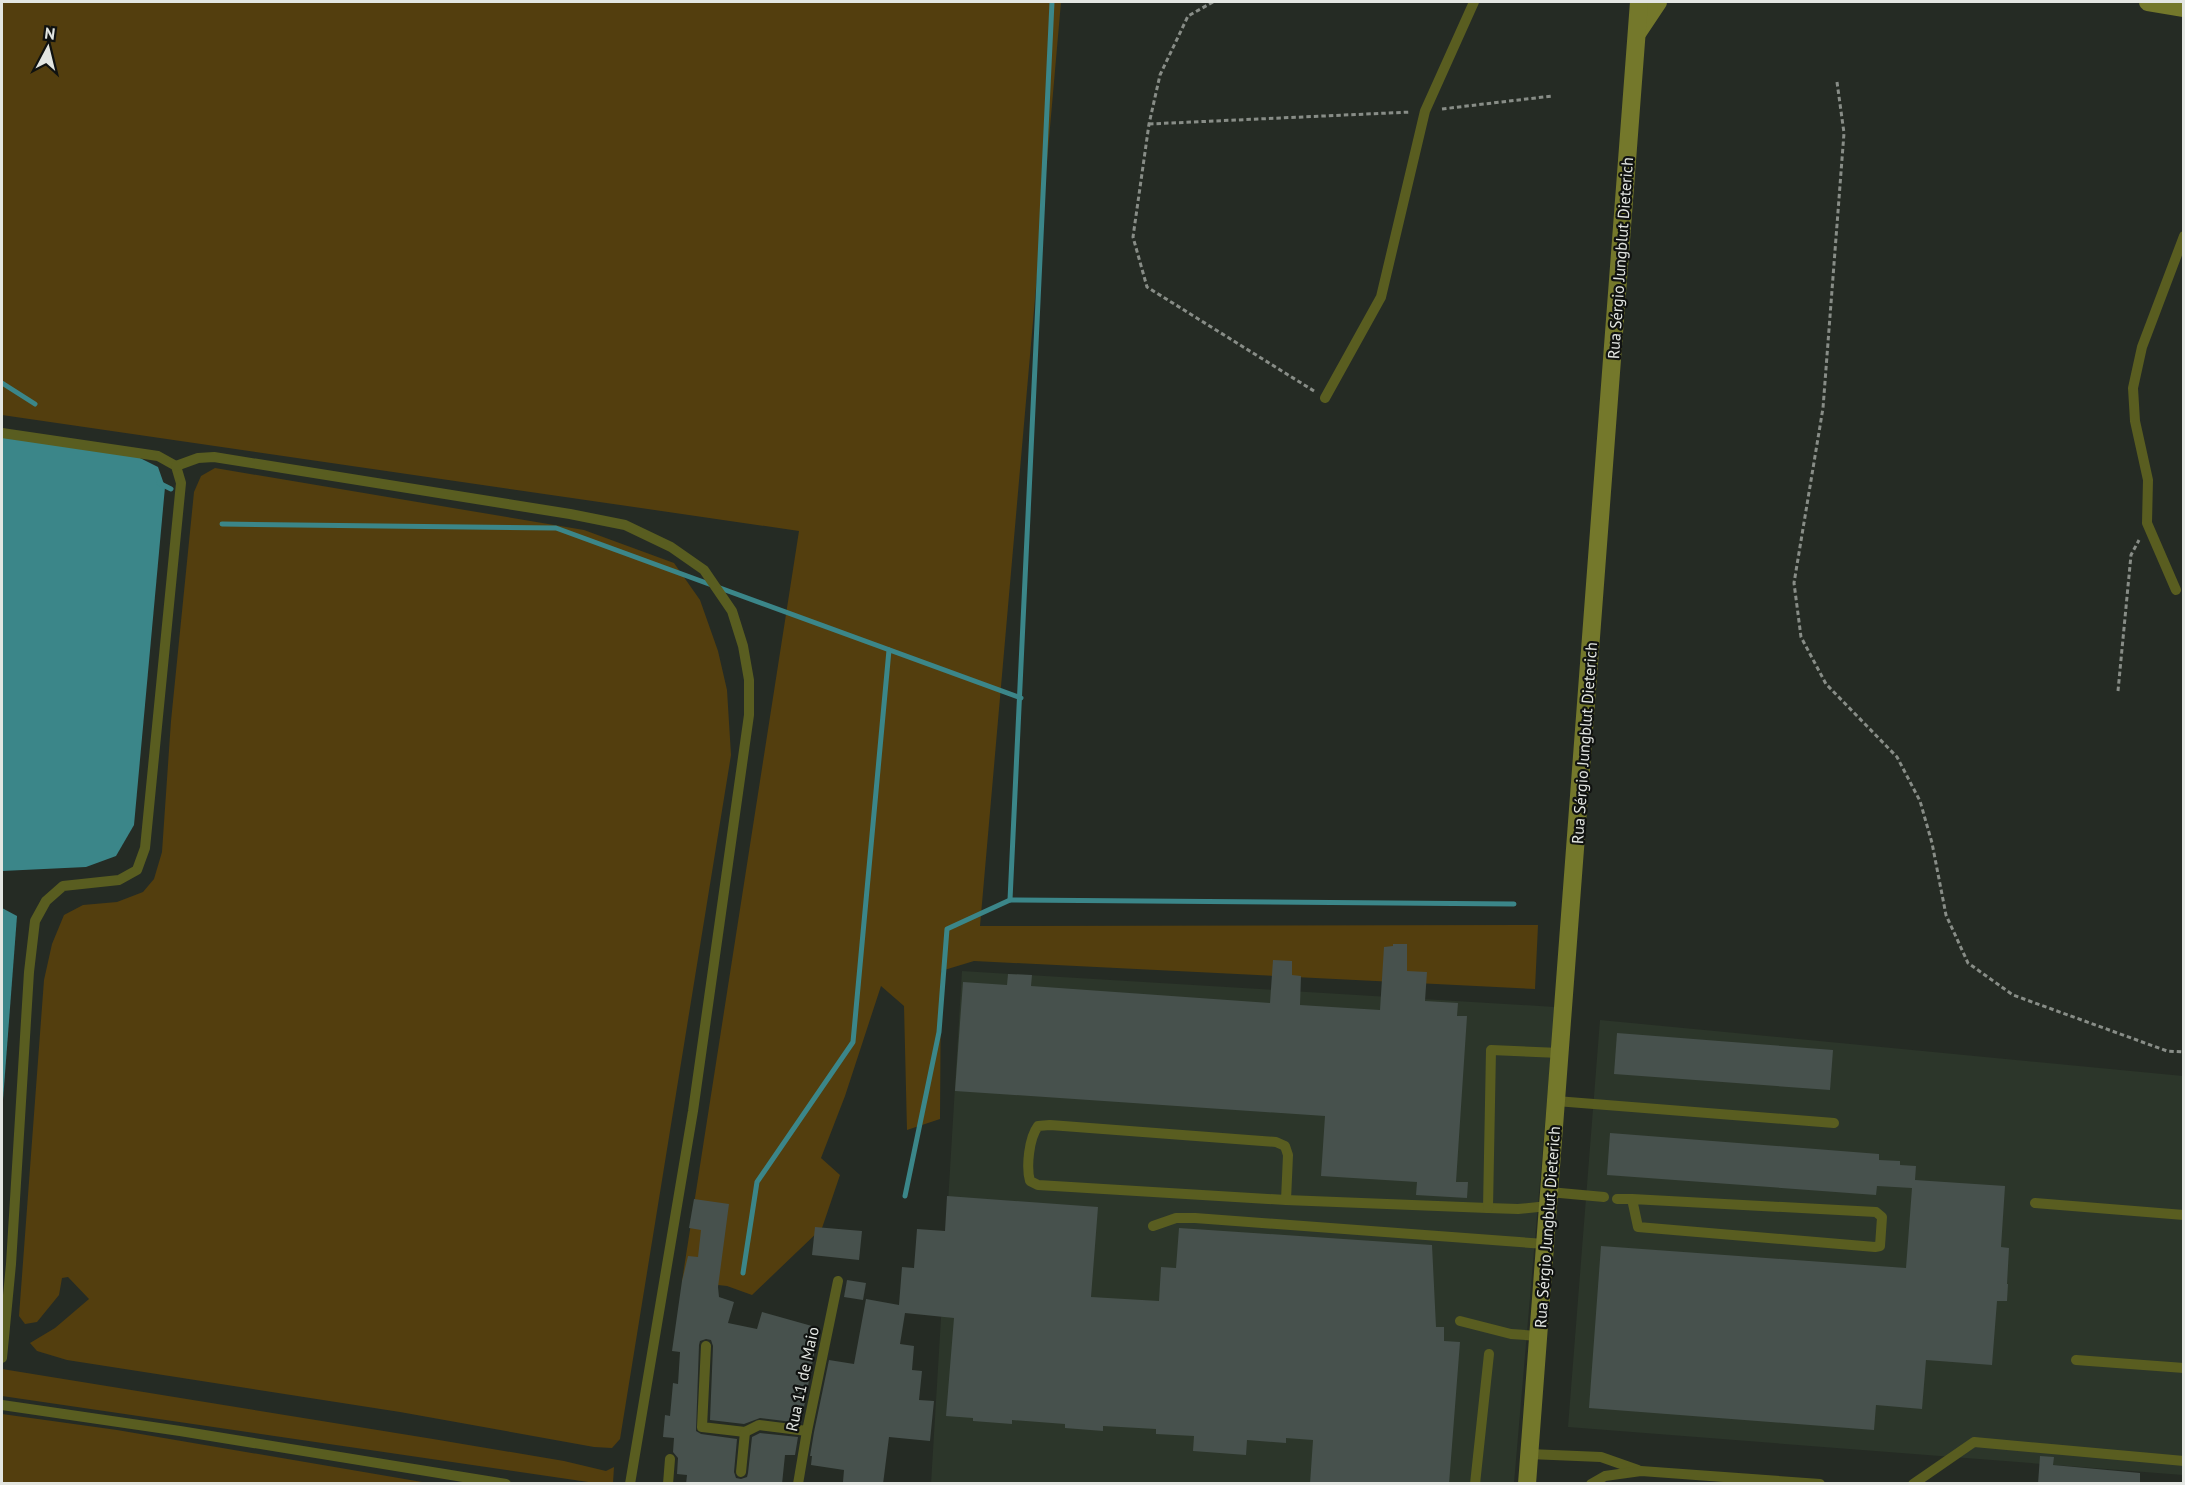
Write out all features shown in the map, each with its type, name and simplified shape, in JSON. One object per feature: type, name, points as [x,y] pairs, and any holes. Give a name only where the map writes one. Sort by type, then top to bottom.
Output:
[{"type":"street","points":[[1628,2],[1636,34]]},
{"type":"street","name":"Rua Sérgio Jungblut Dieterich","points":[[1527,1484],[1639,2]]},
{"type":"street","points":[[1636,34],[1658,2]]},
{"type":"street","points":[[2148,2],[2184,8]]},
{"type":"lane","points":[[1325,398],[1381,297],[1425,111],[1474,2]]},
{"type":"lane","points":[[2175,590],[2147,523],[2148,480],[2135,421],[2133,388],[2142,347],[2184,236]]},
{"type":"lane","points":[[2,433],[158,456],[176,466],[181,483],[145,848],[137,870],[119,880],[63,886],[46,901],[35,921],[29,972],[2,1358]]},
{"type":"lane","points":[[176,466],[198,458],[214,457],[559,512],[625,525],[671,547],[704,570],[732,611],[749,680],[749,715],[693,1111],[630,1484]]},
{"type":"lane","points":[[1488,1208],[1491,1050],[1560,1053]]},
{"type":"lane","points":[[1556,1101],[1834,1123]]},
{"type":"lane","points":[[1286,1200],[1288,1155],[1285,1146],[1276,1142],[1050,1125],[1038,1126],[1033,1132],[1028,1173],[1030,1180],[1038,1185],[1286,1200],[1518,1209],[1549,1199],[1604,1197]]},
{"type":"lane","points":[[1617,1199],[1632,1199],[1876,1212],[1882,1217],[1880,1245],[1875,1247],[1638,1227],[1632,1199]]},
{"type":"lane","points":[[2035,1203],[2184,1215]]},
{"type":"lane","points":[[1153,1226],[1176,1218],[1195,1218],[1545,1244]]},
{"type":"lane","name":"Rua 11 de Maio","points":[[798,1484],[838,1281]]},
{"type":"lane","points":[[1460,1321],[1511,1334],[1538,1336]]},
{"type":"lane","points":[[706,1346],[702,1427],[745,1432],[759,1425],[807,1431]]},
{"type":"lane","points":[[1475,1484],[1489,1354]]},
{"type":"lane","points":[[2076,1360],[2184,1368]]},
{"type":"lane","points":[[2,1405],[180,1431],[506,1484]]},
{"type":"lane","points":[[741,1472],[745,1432]]},
{"type":"lane","points":[[1913,1484],[1974,1442],[2184,1461]]},
{"type":"lane","points":[[1529,1454],[1601,1457],[1641,1471]]},
{"type":"lane","points":[[668,1484],[669,1459]]},
{"type":"lane","points":[[1591,1484],[1605,1476],[1641,1471],[1820,1484]]},
{"type":"path","points":[[1213,2],[1188,16],[1160,75],[1149,124],[1133,237],[1147,287],[1325,398]]},
{"type":"path","points":[[1837,82],[1844,133],[1823,408],[1794,583],[1801,637],[1826,684],[1897,757],[1920,801],[1932,843],[1946,915],[1968,963],[2013,995],[2167,1051],[2184,1052]]},
{"type":"path","points":[[1149,124],[1425,111],[1552,96]]},
{"type":"path","points":[[2118,691],[2131,555],[2147,523]]},
{"type":"shaded area","points":[[2,2],[1061,2],[980,926],[1538,925],[1535,989],[974,961],[941,971],[940,1119],[907,1130],[904,1006],[881,986],[845,1096],[821,1158],[840,1175],[822,1228],[752,1295],[727,1286],[682,1281],[799,531],[2,415]]},
{"type":"shaded area","points":[[215,468],[584,530],[674,563],[700,600],[718,651],[727,690],[731,755],[620,1439],[612,1448],[594,1447],[400,1412],[67,1360],[37,1351],[30,1343],[55,1328],[89,1299],[68,1277],[62,1278],[59,1295],[37,1322],[25,1324],[19,1316],[44,980],[52,944],[64,915],[83,905],[117,902],[143,892],[154,879],[162,852],[171,721],[194,492],[201,476]]},
{"type":"shaded area","points":[[962,971],[1555,1007],[1514,1483],[931,1484]]},
{"type":"shaded area","points":[[1600,1020],[2183,1076],[2183,1475],[1568,1427]]},
{"type":"shaded area","points":[[2,1369],[564,1461],[606,1471],[614,1467],[613,1483],[595,1483],[2,1396]]},
{"type":"shaded area","points":[[2,1414],[117,1430],[428,1483],[2,1483]]},
{"type":"water","points":[[2,437],[138,457],[158,467],[165,487],[134,825],[116,856],[86,867],[2,871]]},
{"type":"water","points":[[2,908],[17,916],[2,1113]]},
{"type":"building","points":[[1393,944],[1407,944],[1407,971],[1427,972],[1425,1001],[1458,1003],[1457,1016],[1467,1016],[1456,1182],[1468,1182],[1467,1198],[1416,1195],[1417,1182],[1321,1176],[1325,1116],[955,1091],[963,982],[1007,985],[1008,974],[1032,975],[1031,986],[1270,1003],[1273,960],[1292,961],[1292,975],[1301,976],[1300,1005],[1380,1010],[1384,947],[1393,946]]},
{"type":"building","points":[[1617,1033],[1833,1050],[1830,1090],[1614,1074]]},
{"type":"building","points":[[1610,1133],[1879,1154],[1879,1160],[1900,1161],[1900,1165],[1916,1166],[1915,1180],[2005,1186],[2001,1247],[2009,1248],[2007,1301],[1997,1301],[1992,1365],[1926,1360],[1922,1409],[1876,1405],[1874,1430],[1589,1408],[1601,1246],[1906,1268],[1912,1188],[1877,1186],[1876,1195],[1607,1175]]},
{"type":"building","points":[[947,1196],[1098,1207],[1091,1297],[1159,1301],[1161,1267],[1176,1268],[1179,1228],[1432,1245],[1436,1327],[1444,1327],[1444,1341],[1460,1342],[1449,1484],[1310,1484],[1313,1440],[1286,1438],[1286,1443],[1247,1440],[1246,1455],[1193,1451],[1194,1436],[1156,1434],[1156,1429],[1103,1426],[1103,1431],[1065,1428],[1065,1424],[1012,1420],[1012,1424],[946,1416],[954,1318],[905,1313],[900,1344],[914,1346],[912,1370],[922,1371],[919,1400],[934,1401],[930,1441],[889,1437],[883,1484],[843,1482],[844,1470],[811,1465],[812,1456],[810,1456],[814,1432],[829,1360],[854,1364],[866,1299],[899,1305],[902,1267],[914,1268],[917,1229],[945,1231]]},
{"type":"building","points":[[694,1199],[729,1204],[718,1287],[719,1297],[734,1302],[728,1323],[757,1329],[762,1312],[819,1328],[801,1423],[760,1418],[744,1424],[710,1420],[713,1346],[711,1340],[706,1339],[700,1341],[699,1345],[696,1431],[701,1434],[737,1439],[734,1472],[736,1478],[741,1479],[747,1477],[752,1437],[760,1433],[798,1437],[795,1455],[785,1455],[782,1484],[686,1484],[687,1475],[677,1474],[678,1458],[673,1452],[674,1438],[663,1437],[665,1415],[670,1416],[673,1383],[678,1384],[680,1352],[672,1351],[682,1281],[688,1256],[698,1257],[701,1230],[689,1228]]},
{"type":"building","points":[[815,1227],[862,1231],[859,1260],[812,1255]]},
{"type":"building","points":[[847,1280],[866,1283],[863,1300],[844,1297]]},
{"type":"building","points":[[2040,1456],[2054,1457],[2053,1465],[2140,1473],[2140,1484],[2038,1484]]},
{"type":"waterway","points":[[1052,2],[1010,900],[1514,904]]},
{"type":"waterway","points":[[2,383],[35,404]]},
{"type":"waterway","points":[[159,483],[171,489]]},
{"type":"waterway","points":[[222,524],[556,528],[1021,698]]},
{"type":"waterway","points":[[743,1273],[757,1182],[853,1042],[889,650]]},
{"type":"waterway","points":[[905,1196],[939,1032],[947,929],[1010,900]]}]
